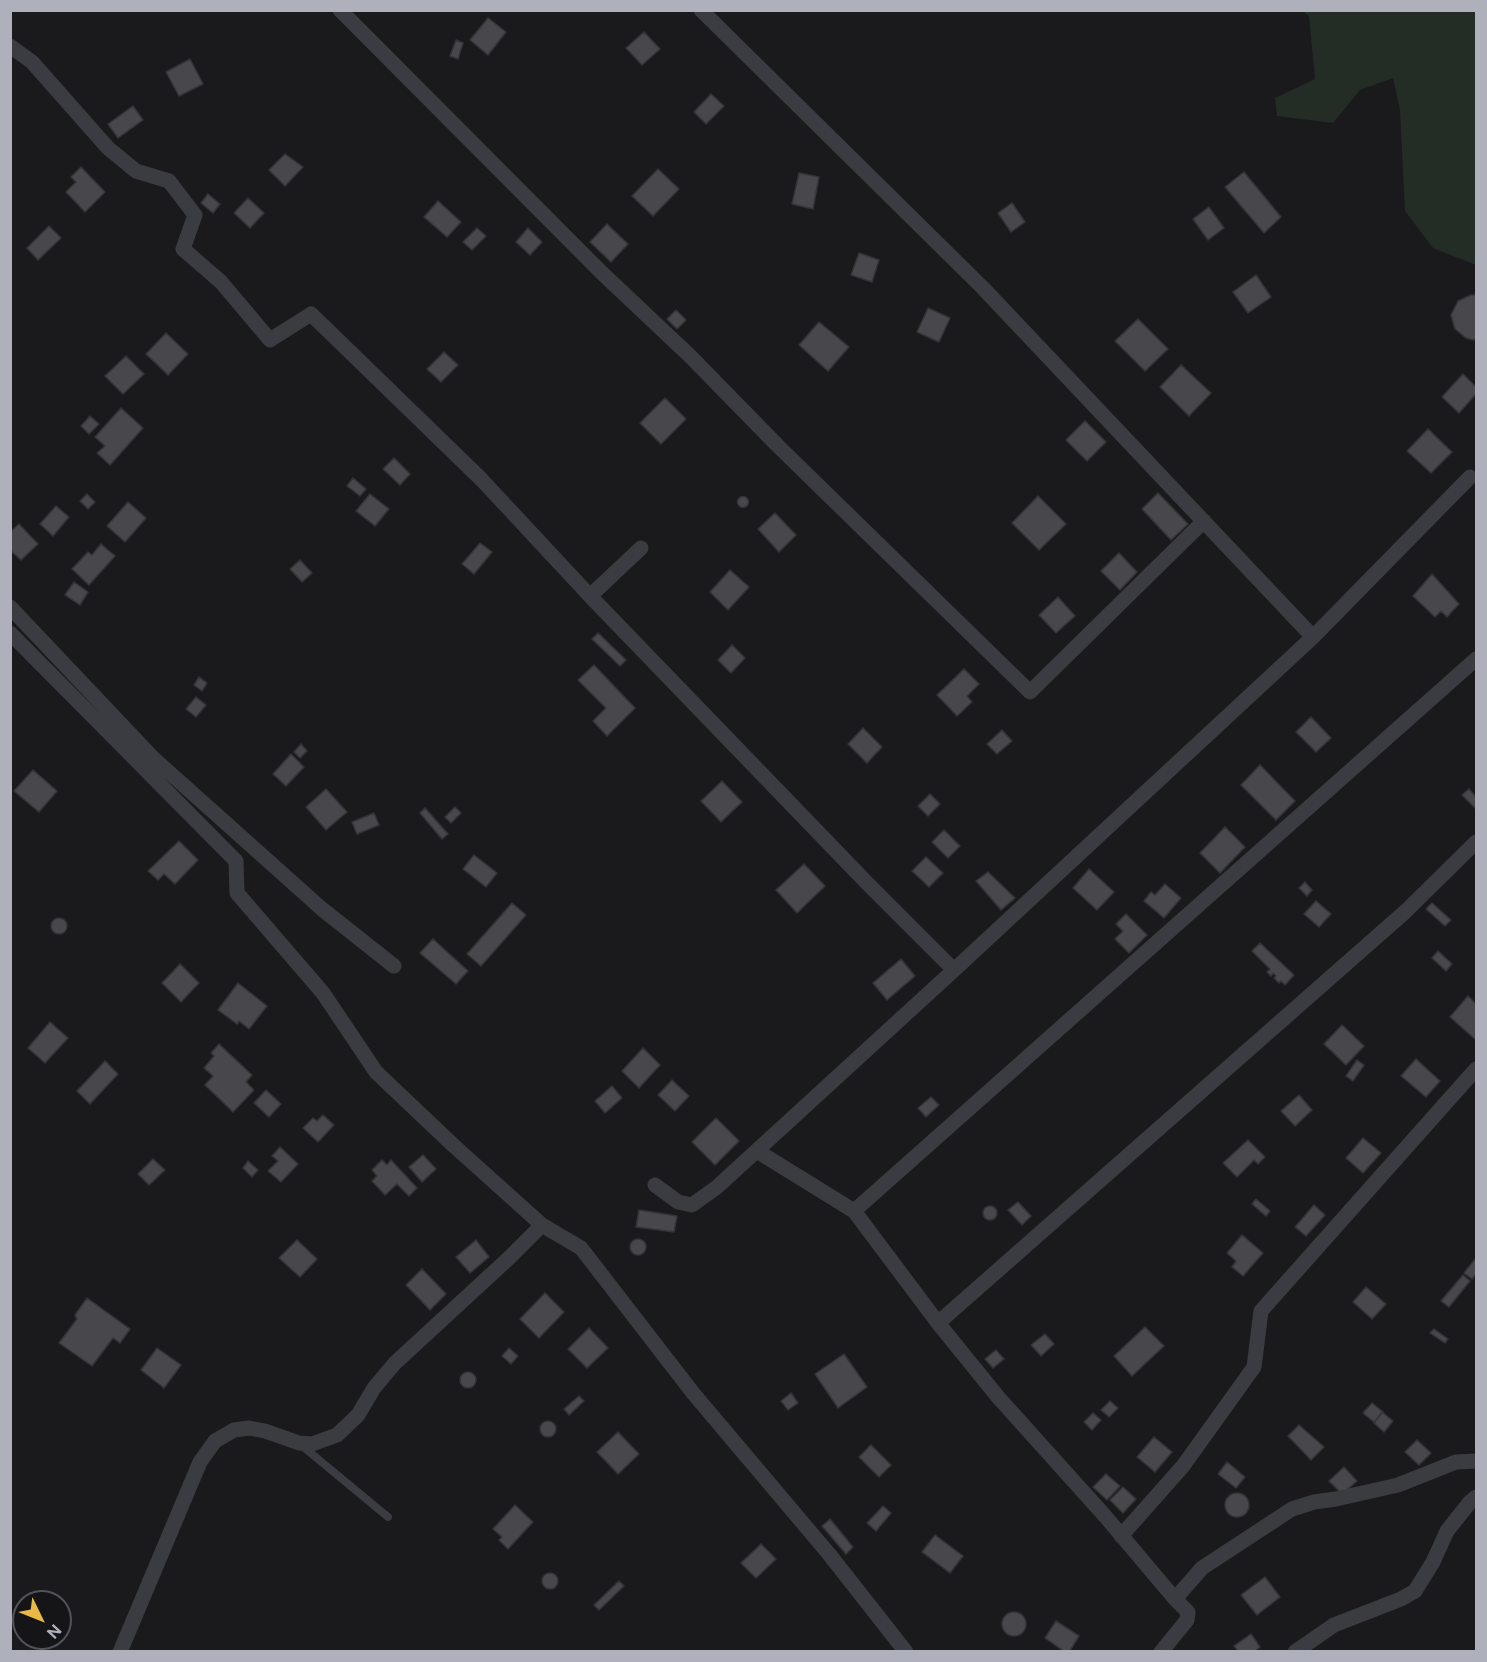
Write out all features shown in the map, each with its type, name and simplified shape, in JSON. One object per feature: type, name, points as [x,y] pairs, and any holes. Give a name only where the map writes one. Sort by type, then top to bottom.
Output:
[{"type":"street","points":[[340,10],[602,273],[690,356],[778,446],[1030,692],[1204,521]]},
{"type":"street","points":[[700,10],[983,288],[1313,637]]},
{"type":"street","points":[[10,46],[32,62],[108,148],[136,171],[169,181],[195,215],[183,249],[221,282],[270,340],[311,314],[481,478],[590,596],[954,970]]},
{"type":"street","points":[[655,1185],[678,1202],[692,1205],[717,1187],[1313,637],[1470,477]]},
{"type":"street","points":[[590,596],[641,548]]},
{"type":"street","points":[[10,606],[152,757],[322,909],[394,966]]},
{"type":"street","points":[[10,633],[236,861],[237,893],[323,993],[376,1072],[542,1225],[581,1248],[693,1393],[829,1554],[906,1652]]},
{"type":"street","points":[[854,1211],[1476,659]]},
{"type":"street","points":[[938,1323],[1388,926],[1476,842]]},
{"type":"street","points":[[1121,1536],[1183,1466],[1254,1367],[1261,1311],[1476,1069]]},
{"type":"street","points":[[757,1151],[854,1211],[938,1323],[998,1397],[1188,1612],[1187,1620],[1161,1652]]},
{"type":"street","points":[[120,1652],[200,1462],[216,1441],[234,1430],[249,1428],[299,1443],[312,1444],[337,1435],[358,1415],[374,1388],[395,1363],[542,1225]]},
{"type":"street","points":[[1175,1599],[1202,1568],[1292,1509],[1314,1502],[1398,1485],[1456,1462],[1476,1461]]},
{"type":"street","points":[[1295,1652],[1334,1625],[1401,1599],[1415,1591],[1433,1562],[1447,1531],[1476,1497]]},
{"type":"lane","points":[[299,1443],[388,1517]]},
{"type":"shaded area","points":[[1302,11],[1476,11],[1476,265],[1433,248],[1405,211],[1400,110],[1393,78],[1360,90],[1333,123],[1277,116],[1275,98],[1315,79],[1309,16]]},
{"type":"building","points":[[488,18],[506,32],[488,55],[470,40]]},
{"type":"building","points":[[644,32],[660,49],[642,65],[626,48]]},
{"type":"building","points":[[456,40],[463,43],[458,59],[450,56]]},
{"type":"building","points":[[190,59],[203,84],[179,96],[166,72]]},
{"type":"building","points":[[711,94],[724,106],[706,124],[694,112]]},
{"type":"building","points":[[133,106],[143,120],[118,138],[108,124]]},
{"type":"building","points":[[285,154],[303,167],[285,186],[269,170]]},
{"type":"building","points":[[81,167],[105,192],[85,212],[66,192],[76,182],[71,177]]},
{"type":"building","points":[[658,169],[679,189],[653,216],[632,196]]},
{"type":"building","points":[[1244,172],[1281,217],[1264,233],[1225,187]]},
{"type":"building","points":[[799,173],[819,177],[813,209],[792,204]]},
{"type":"building","points":[[208,194],[220,204],[213,213],[201,203]]},
{"type":"building","points":[[248,198],[264,213],[250,228],[234,213]]},
{"type":"building","points":[[438,201],[461,222],[447,237],[424,217]]},
{"type":"building","points":[[1012,203],[1025,222],[1011,232],[998,213]]},
{"type":"building","points":[[1209,207],[1224,228],[1208,240],[1193,219]]},
{"type":"building","points":[[607,224],[628,244],[611,262],[590,242]]},
{"type":"building","points":[[49,226],[61,238],[38,260],[27,248]]},
{"type":"building","points":[[477,228],[486,236],[472,250],[463,242]]},
{"type":"building","points":[[528,228],[542,242],[530,255],[516,242]]},
{"type":"building","points":[[859,253],[879,260],[872,282],[851,275]]},
{"type":"building","points":[[1256,275],[1271,297],[1248,313],[1233,292]]},
{"type":"building","points":[[1476,295],[1476,339],[1473,340],[1466,338],[1455,329],[1451,315],[1458,301]]},
{"type":"building","points":[[928,308],[950,318],[939,342],[917,332]]},
{"type":"building","points":[[676,310],[686,320],[677,329],[667,319]]},
{"type":"building","points":[[1138,319],[1168,349],[1145,371],[1115,341]]},
{"type":"building","points":[[819,322],[849,347],[828,371],[799,345]]},
{"type":"building","points":[[166,333],[188,354],[168,375],[146,354]]},
{"type":"building","points":[[444,352],[458,365],[441,382],[427,369]]},
{"type":"building","points":[[126,356],[144,374],[123,394],[105,376]]},
{"type":"building","points":[[1181,365],[1211,393],[1189,416],[1160,387]]},
{"type":"building","points":[[1463,374],[1476,387],[1476,394],[1459,413],[1442,397]]},
{"type":"building","points":[[665,398],[686,419],[661,444],[640,423]]},
{"type":"building","points":[[121,408],[143,428],[110,465],[97,453],[105,446],[95,437]]},
{"type":"building","points":[[90,416],[99,424],[89,434],[81,426]]},
{"type":"building","points":[[1085,421],[1106,442],[1087,461],[1066,440]]},
{"type":"building","points":[[1428,429],[1452,452],[1431,473],[1407,451]]},
{"type":"building","points":[[394,458],[410,474],[400,485],[383,469]]},
{"type":"building","points":[[353,478],[366,489],[360,496],[347,486]]},
{"type":"building","points":[[1158,493],[1188,524],[1171,540],[1142,509]]},
{"type":"building","points":[[87,494],[95,502],[88,509],[80,501]]},
{"type":"building","points":[[370,494],[389,509],[375,526],[356,511]]},
{"type":"building","points":[[743,496],[749,502],[743,508],[737,502]]},
{"type":"building","points":[[1038,496],[1066,524],[1039,550],[1012,523]]},
{"type":"building","points":[[128,502],[146,518],[125,542],[107,526]]},
{"type":"building","points":[[56,506],[69,517],[53,536],[40,524]]},
{"type":"building","points":[[775,513],[796,535],[779,552],[758,529]]},
{"type":"building","points":[[19,524],[38,544],[21,560],[10,550],[10,532]]},
{"type":"building","points":[[480,543],[492,552],[474,574],[462,564]]},
{"type":"building","points":[[101,544],[115,556],[89,585],[72,569],[88,552],[92,555]]},
{"type":"building","points":[[1119,553],[1137,572],[1120,590],[1101,571]]},
{"type":"building","points":[[300,560],[312,573],[302,582],[290,569]]},
{"type":"building","points":[[730,570],[749,587],[728,610],[710,592]]},
{"type":"building","points":[[1432,574],[1459,604],[1447,617],[1441,611],[1435,617],[1413,596]]},
{"type":"building","points":[[74,582],[88,592],[80,605],[65,595]]},
{"type":"building","points":[[1058,597],[1075,616],[1056,633],[1039,615]]},
{"type":"building","points":[[598,633],[626,660],[620,666],[592,639]]},
{"type":"building","points":[[732,645],[745,658],[731,673],[718,660]]},
{"type":"building","points":[[594,665],[635,708],[607,736],[593,721],[606,708],[578,680]]},
{"type":"building","points":[[964,669],[979,684],[967,696],[972,702],[957,716],[937,695]]},
{"type":"building","points":[[199,677],[207,683],[202,691],[194,685]]},
{"type":"building","points":[[196,697],[206,705],[196,717],[186,709]]},
{"type":"building","points":[[1311,717],[1331,738],[1316,752],[1296,732]]},
{"type":"building","points":[[863,728],[882,747],[867,763],[848,744]]},
{"type":"building","points":[[1002,730],[1012,741],[997,754],[987,744]]},
{"type":"building","points":[[301,744],[307,751],[300,758],[294,752]]},
{"type":"building","points":[[291,754],[304,767],[286,786],[273,774]]},
{"type":"building","points":[[1260,765],[1295,801],[1276,820],[1241,785]]},
{"type":"building","points":[[33,770],[57,791],[39,812],[14,791]]},
{"type":"building","points":[[722,781],[742,802],[721,822],[701,801]]},
{"type":"building","points":[[326,789],[347,812],[326,830],[306,807]]},
{"type":"building","points":[[1469,789],[1476,797],[1475,808],[1462,795]]},
{"type":"building","points":[[930,794],[940,804],[928,816],[918,806]]},
{"type":"building","points":[[455,807],[461,813],[451,823],[445,817]]},
{"type":"building","points":[[425,808],[448,834],[442,839],[420,813]]},
{"type":"building","points":[[374,813],[379,825],[357,834],[352,822]]},
{"type":"building","points":[[1225,827],[1245,847],[1220,873],[1200,853]]},
{"type":"building","points":[[944,830],[960,846],[948,858],[932,842]]},
{"type":"building","points":[[179,841],[198,860],[175,884],[164,874],[158,880],[148,871]]},
{"type":"building","points":[[474,855],[497,873],[486,887],[463,869]]},
{"type":"building","points":[[926,857],[943,873],[929,887],[912,871]]},
{"type":"building","points":[[804,864],[825,886],[797,913],[776,890]]},
{"type":"building","points":[[1089,869],[1114,892],[1097,910],[1073,888]]},
{"type":"building","points":[[988,872],[1015,898],[1001,910],[976,881]]},
{"type":"building","points":[[1305,882],[1312,890],[1307,896],[1299,888]]},
{"type":"building","points":[[1165,884],[1181,898],[1164,918],[1144,901],[1151,892],[1155,895]]},
{"type":"building","points":[[1316,901],[1331,914],[1319,927],[1304,914]]},
{"type":"building","points":[[512,903],[526,915],[481,966],[467,954]]},
{"type":"building","points":[[1432,903],[1451,920],[1445,926],[1426,909]]},
{"type":"building","points":[[1126,914],[1147,935],[1129,953],[1115,939],[1123,931],[1116,924]]},
{"type":"building","points":[[56,918],[62,918],[67,926],[65,932],[56,934],[51,929],[51,923]]},
{"type":"building","points":[[433,939],[468,971],[456,984],[420,953]]},
{"type":"building","points":[[1260,943],[1294,975],[1285,985],[1274,978],[1276,976],[1273,973],[1271,976],[1267,972],[1270,969],[1252,951]]},
{"type":"building","points":[[1438,951],[1452,964],[1446,971],[1432,958]]},
{"type":"building","points":[[901,959],[915,976],[887,1000],[873,983]]},
{"type":"building","points":[[180,964],[199,983],[181,1002],[162,983]]},
{"type":"building","points":[[238,983],[267,1006],[249,1029],[239,1021],[237,1024],[218,1010]]},
{"type":"building","points":[[1468,996],[1476,1004],[1476,1040],[1450,1017]]},
{"type":"building","points":[[50,1022],[68,1038],[45,1063],[28,1048]]},
{"type":"building","points":[[1342,1025],[1364,1046],[1346,1065],[1324,1044]]},
{"type":"building","points":[[219,1044],[252,1075],[246,1082],[254,1090],[233,1112],[205,1085],[213,1076],[204,1068],[214,1056],[211,1053]]},
{"type":"building","points":[[643,1048],[660,1065],[639,1088],[622,1071]]},
{"type":"building","points":[[1416,1059],[1440,1081],[1426,1097],[1401,1076]]},
{"type":"building","points":[[1357,1060],[1364,1065],[1353,1081],[1346,1076]]},
{"type":"building","points":[[105,1061],[118,1074],[90,1104],[77,1091]]},
{"type":"building","points":[[672,1080],[689,1096],[675,1111],[658,1095]]},
{"type":"building","points":[[612,1086],[622,1098],[605,1113],[595,1101]]},
{"type":"building","points":[[266,1090],[281,1104],[269,1117],[254,1103]]},
{"type":"building","points":[[1299,1095],[1312,1110],[1295,1126],[1281,1111]]},
{"type":"building","points":[[931,1097],[939,1105],[926,1117],[918,1108]]},
{"type":"building","points":[[323,1115],[334,1125],[318,1142],[303,1128],[313,1118],[317,1121]]},
{"type":"building","points":[[716,1118],[739,1141],[715,1165],[692,1142]]},
{"type":"building","points":[[1363,1138],[1381,1153],[1363,1173],[1346,1158]]},
{"type":"building","points":[[1248,1140],[1265,1157],[1258,1164],[1254,1160],[1237,1177],[1223,1163]]},
{"type":"building","points":[[280,1147],[298,1164],[281,1182],[268,1171],[278,1161],[272,1156]]},
{"type":"building","points":[[423,1155],[436,1169],[422,1182],[409,1167]]},
{"type":"building","points":[[153,1159],[165,1170],[149,1185],[138,1174]]},
{"type":"building","points":[[382,1160],[387,1165],[391,1160],[417,1188],[409,1196],[397,1184],[385,1195],[372,1181],[377,1176],[372,1170]]},
{"type":"building","points":[[248,1161],[258,1170],[252,1177],[243,1168]]},
{"type":"building","points":[[1256,1199],[1270,1211],[1266,1216],[1252,1204]]},
{"type":"building","points":[[1018,1202],[1031,1216],[1022,1225],[1008,1210]]},
{"type":"building","points":[[1314,1205],[1325,1215],[1306,1236],[1295,1227]]},
{"type":"building","points":[[990,1206],[995,1208],[997,1213],[995,1218],[990,1220],[985,1218],[983,1213],[985,1208]]},
{"type":"building","points":[[639,1210],[677,1216],[674,1232],[636,1227]]},
{"type":"building","points":[[1242,1235],[1263,1253],[1243,1276],[1232,1267],[1236,1261],[1227,1253]]},
{"type":"building","points":[[635,1239],[641,1239],[646,1247],[644,1253],[635,1255],[630,1250],[630,1244]]},
{"type":"building","points":[[297,1240],[317,1259],[300,1277],[279,1258]]},
{"type":"building","points":[[476,1240],[489,1257],[470,1273],[456,1257]]},
{"type":"building","points":[[1476,1258],[1476,1274],[1472,1279],[1464,1273]]},
{"type":"building","points":[[422,1269],[446,1294],[430,1310],[406,1285]]},
{"type":"building","points":[[1463,1275],[1470,1281],[1449,1307],[1441,1301]]},
{"type":"building","points":[[1366,1287],[1386,1304],[1372,1319],[1353,1302]]},
{"type":"building","points":[[545,1293],[564,1312],[539,1338],[520,1319]]},
{"type":"building","points":[[87,1298],[130,1329],[120,1343],[113,1338],[92,1366],[59,1343],[77,1319],[75,1315]]},
{"type":"building","points":[[1145,1327],[1164,1346],[1132,1376],[1114,1356]]},
{"type":"building","points":[[589,1328],[608,1348],[587,1368],[568,1349]]},
{"type":"building","points":[[1434,1329],[1448,1339],[1445,1343],[1430,1333]]},
{"type":"building","points":[[1045,1334],[1054,1344],[1041,1356],[1031,1345]]},
{"type":"building","points":[[157,1348],[181,1365],[164,1388],[141,1370]]},
{"type":"building","points":[[509,1348],[518,1356],[511,1364],[502,1356]]},
{"type":"building","points":[[996,1350],[1004,1359],[993,1368],[985,1359]]},
{"type":"building","points":[[844,1354],[867,1387],[838,1408],[815,1374]]},
{"type":"building","points":[[465,1372],[471,1372],[476,1380],[474,1386],[465,1388],[460,1383],[460,1377]]},
{"type":"building","points":[[791,1393],[798,1403],[788,1410],[781,1401]]},
{"type":"building","points":[[579,1396],[584,1401],[569,1415],[564,1409]]},
{"type":"building","points":[[1110,1401],[1118,1408],[1109,1417],[1101,1410]]},
{"type":"building","points":[[1372,1403],[1383,1412],[1374,1422],[1363,1413]]},
{"type":"building","points":[[1382,1412],[1393,1421],[1384,1432],[1374,1423]]},
{"type":"building","points":[[1093,1413],[1101,1420],[1092,1430],[1084,1422]]},
{"type":"building","points":[[545,1421],[551,1421],[556,1429],[554,1435],[545,1437],[540,1432],[540,1426]]},
{"type":"building","points":[[1299,1425],[1324,1447],[1311,1460],[1288,1436]]},
{"type":"building","points":[[618,1432],[639,1454],[618,1474],[597,1452]]},
{"type":"building","points":[[1154,1437],[1172,1452],[1155,1472],[1137,1457]]},
{"type":"building","points":[[1417,1440],[1431,1453],[1419,1465],[1405,1452]]},
{"type":"building","points":[[871,1445],[891,1465],[879,1477],[859,1457]]},
{"type":"building","points":[[1227,1462],[1245,1477],[1236,1488],[1218,1474]]},
{"type":"building","points":[[1344,1467],[1357,1481],[1342,1494],[1329,1481]]},
{"type":"building","points":[[1106,1474],[1120,1486],[1107,1500],[1093,1487]]},
{"type":"building","points":[[1123,1487],[1136,1499],[1123,1513],[1110,1500]]},
{"type":"building","points":[[1237,1493],[1245,1497],[1249,1505],[1245,1513],[1237,1517],[1229,1513],[1225,1505],[1229,1497]]},
{"type":"building","points":[[515,1505],[533,1522],[508,1549],[499,1540],[502,1537],[493,1529]]},
{"type":"building","points":[[883,1506],[891,1513],[876,1531],[867,1523]]},
{"type":"building","points":[[830,1519],[853,1547],[846,1554],[822,1526]]},
{"type":"building","points":[[935,1535],[963,1556],[950,1573],[922,1552]]},
{"type":"building","points":[[761,1544],[776,1559],[756,1578],[741,1563]]},
{"type":"building","points":[[547,1573],[553,1573],[558,1581],[556,1587],[547,1589],[542,1584],[542,1578]]},
{"type":"building","points":[[1265,1577],[1280,1597],[1257,1615],[1241,1595]]},
{"type":"building","points":[[619,1581],[624,1586],[599,1610],[594,1605]]},
{"type":"building","points":[[1014,1612],[1022,1616],[1026,1624],[1022,1632],[1014,1636],[1006,1632],[1002,1624],[1006,1616]]},
{"type":"building","points":[[1056,1621],[1079,1636],[1069,1652],[1065,1652],[1045,1638]]},
{"type":"building","points":[[1251,1634],[1260,1647],[1254,1652],[1239,1652],[1234,1646]]}]
